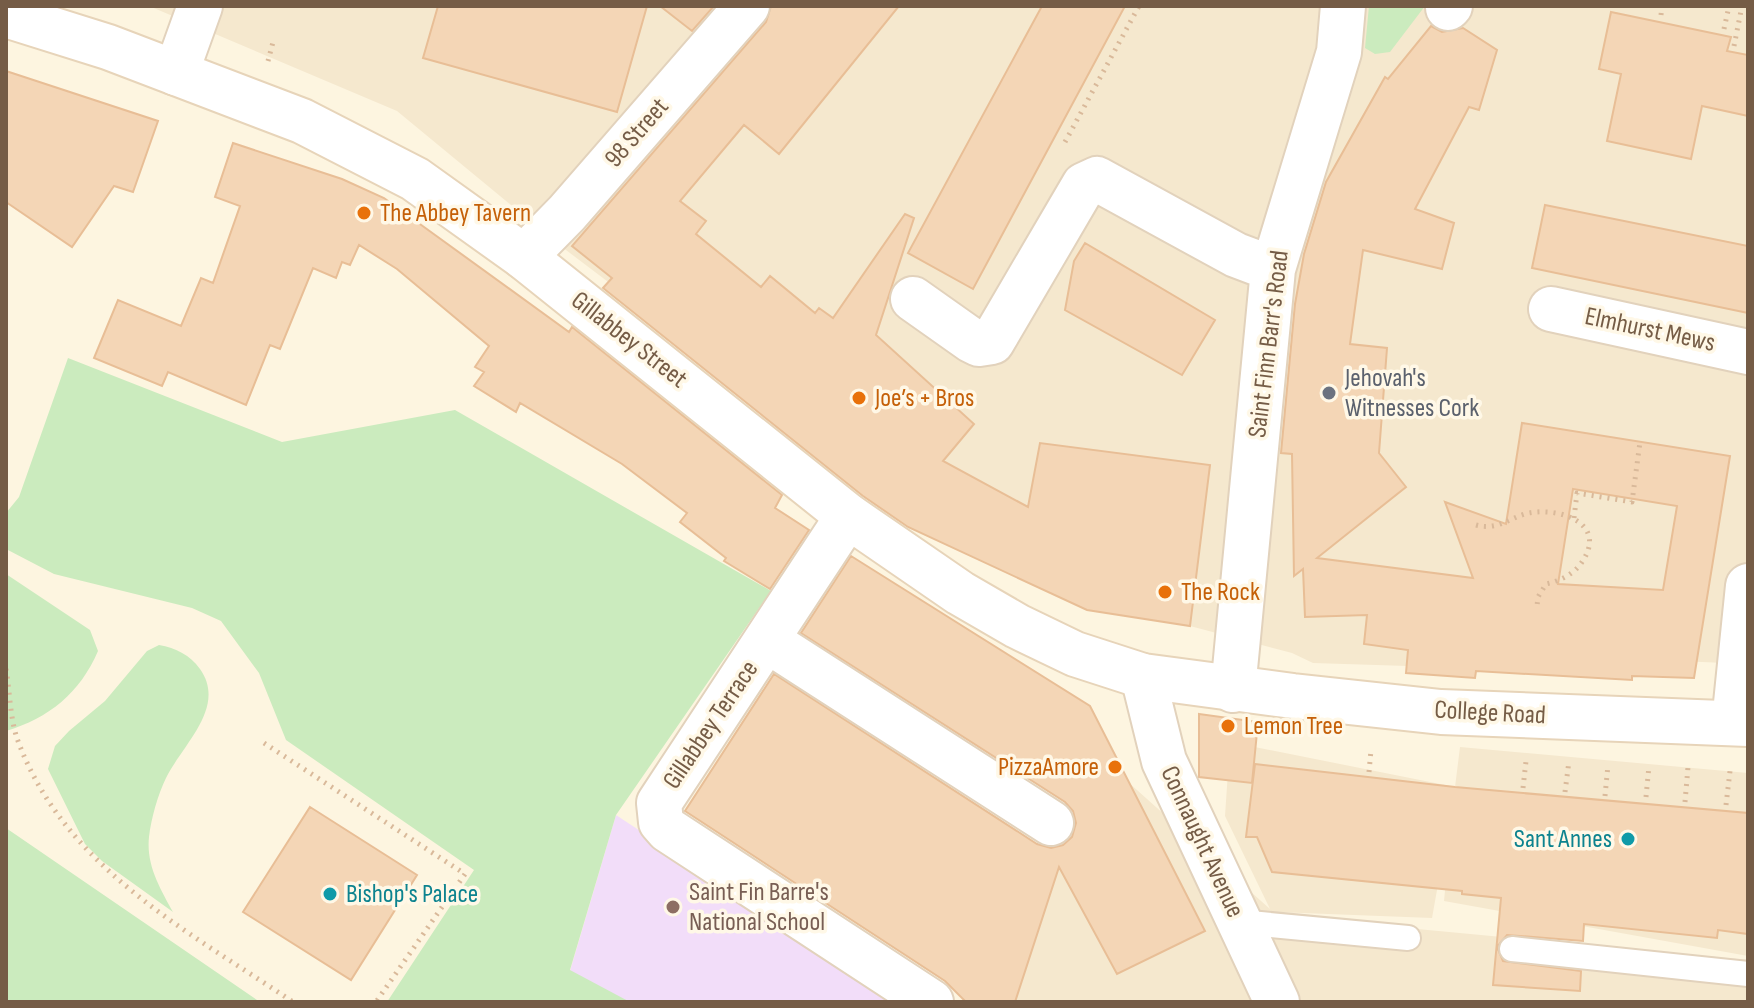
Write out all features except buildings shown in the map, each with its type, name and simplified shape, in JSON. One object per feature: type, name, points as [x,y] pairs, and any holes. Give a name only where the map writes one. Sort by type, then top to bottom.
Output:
[{"type":"street","points":[[176,73],[200,6]]},
{"type":"street","name":"98 Street","points":[[524,257],[567,213],[747,6]]},
{"type":"street","name":"Saint Finn Barr's Road","points":[[1233,690],[1273,269],[1337,60],[1343,6]]},
{"type":"street","name":"Gillabbey Street","points":[[6,15],[176,73],[345,141],[415,179],[524,257],[848,516],[960,593],[1017,626],[1075,654],[1143,676],[1233,690]]},
{"type":"street","points":[[913,299],[971,340],[979,344],[992,342],[1084,185],[1097,179],[1236,255],[1273,269]]},
{"type":"street","name":"Elmhurst Mews","points":[[1551,309],[1748,352]]},
{"type":"street","name":"Gillabbey Terrace","points":[[848,516],[659,803],[661,822],[931,1002]]},
{"type":"street","points":[[1738,736],[1748,586]]},
{"type":"street","name":"Gillabbey Terrace","points":[[768,641],[1051,823]]},
{"type":"street","name":"Connaught Avenue","points":[[1143,676],[1164,761],[1277,1002]]},
{"type":"street","name":"College Road","points":[[1233,690],[1441,712],[1738,736]]},
{"type":"lane","points":[[1239,922],[1408,938]]},
{"type":"lane","points":[[1512,949],[1748,974]]},
{"type":"path","points":[[1661,15],[1662,6]]},
{"type":"path","points":[[1724,29],[1729,6]]},
{"type":"path","points":[[1734,46],[1742,6]]},
{"type":"path","points":[[1574,518],[1577,493],[1632,502],[1640,442]]},
{"type":"path","points":[[1476,525],[1494,527],[1530,513],[1574,518],[1589,529],[1590,547],[1577,569],[1559,581],[1546,584],[1538,597],[1537,606]]},
{"type":"path","points":[[6,669],[18,740],[69,829],[101,868],[150,906],[293,1002]]},
{"type":"path","points":[[1726,805],[1738,736]]},
{"type":"path","points":[[264,743],[465,874],[376,1002]]},
{"type":"path","points":[[1565,792],[1571,747]]},
{"type":"path","points":[[1605,796],[1609,750]]},
{"type":"path","points":[[1646,797],[1650,754]]},
{"type":"path","points":[[1685,802],[1689,757]]},
{"type":"shaded area","points":[[149,6],[1748,6],[1748,664],[1679,661],[1655,674],[1313,663],[1292,653],[1190,626],[1068,599],[727,372],[562,247],[397,111]]},
{"type":"shaded area","points":[[1230,742],[1455,787],[1460,747],[1748,773],[1748,956],[1444,901],[1454,795],[1432,918],[1276,912],[1290,917],[1748,960],[1748,1002],[1011,1002],[1074,816],[1128,782],[1270,909],[1225,816]]},
{"type":"shaded area","name":"Saint Fin Barre's National School","points":[[616,815],[903,1002],[541,1002],[570,971]]},
{"type":"green space","points":[[1369,6],[1425,6],[1390,52],[1375,54],[1365,48]]},
{"type":"green space","points":[[68,358],[282,442],[455,410],[771,591],[616,815],[570,970],[630,1002],[387,1002],[474,870],[286,740],[259,673],[221,621],[192,608],[54,574],[6,549],[6,513],[19,497]]},
{"type":"green space","points":[[6,574],[90,630],[98,651],[82,679],[61,702],[36,719],[6,731]]},
{"type":"green space","points":[[159,645],[182,653],[196,664],[207,683],[208,697],[200,725],[163,784],[150,830],[152,867],[173,912],[102,861],[85,844],[48,769],[55,746],[105,701],[147,651]]},
{"type":"green space","points":[[6,828],[260,1002],[6,1002]]},
{"type":"place","name":"The Abbey Tavern","points":[[364,213]]},
{"type":"place","name":"Jehovah's Witnesses Cork","points":[[1329,393]]},
{"type":"place","name":"Joe’s + Bros","points":[[859,398]]},
{"type":"place","name":"The Rock","points":[[1165,592]]},
{"type":"place","name":"Lemon Tree","points":[[1228,726]]},
{"type":"place","name":"PizzaAmore","points":[[1115,767]]},
{"type":"place","name":"Sant Annes","points":[[1628,839]]},
{"type":"place","name":"Bishop's Palace","points":[[330,894]]},
{"type":"place","name":"Saint Fin Barre's National School","points":[[673,907]]}]
